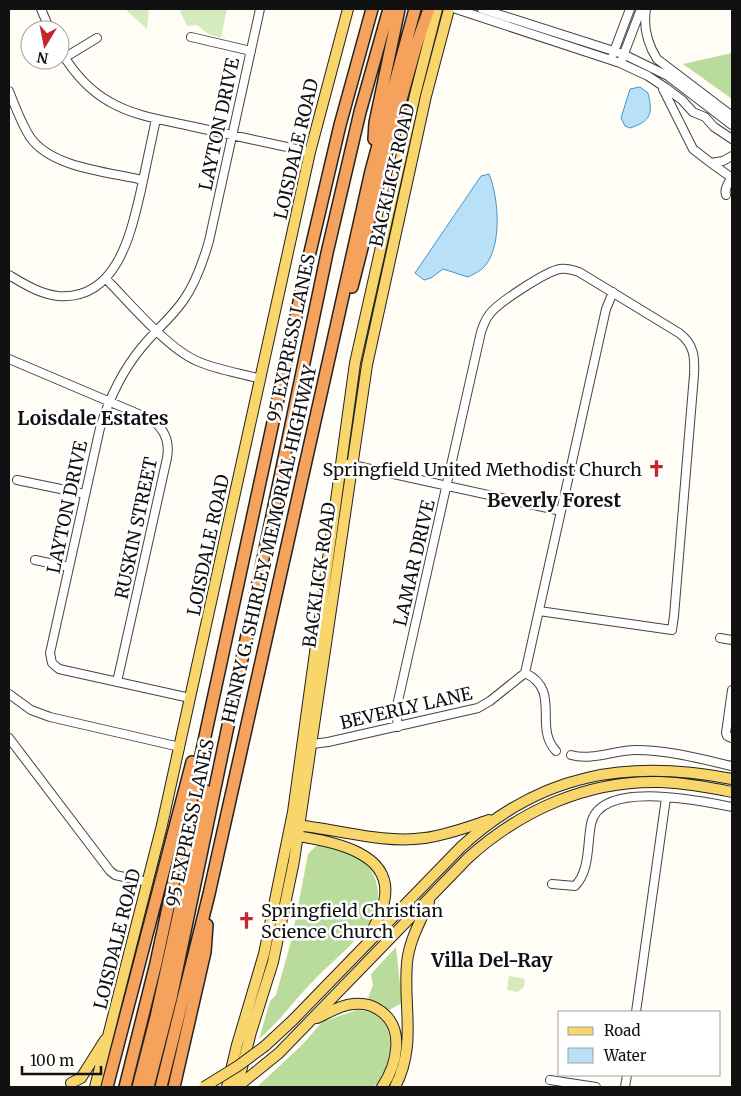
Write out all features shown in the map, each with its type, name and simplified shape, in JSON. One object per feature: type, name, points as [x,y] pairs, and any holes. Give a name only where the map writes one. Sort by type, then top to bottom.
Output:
[{"type":"highway","name":"HENRY G. SHIRLEY MEMORIAL HIGHWAY","points":[[125,1087],[153,972],[322,198],[372,9]]},
{"type":"highway","name":"95 EXPRESS LANES","points":[[141,1085],[208,786],[223,724],[235,688],[328,244],[360,112],[389,9]]},
{"type":"highway","points":[[371,171],[375,123],[399,9]]},
{"type":"highway","name":"HENRY G. SHIRLEY MEMORIAL HIGHWAY","points":[[162,1087],[209,894],[371,171],[415,9]]},
{"type":"highway","points":[[307,457],[327,394],[387,150],[416,46],[429,9]]},
{"type":"highway","points":[[108,1087],[192,762],[211,708]]},
{"type":"highway","points":[[174,1087],[205,952],[209,894]]},
{"type":"main road","name":"LOISDALE ROAD","points":[[95,1087],[148,882],[180,747],[310,152],[348,9]]},
{"type":"main road","name":"BACKLICK ROAD","points":[[237,1087],[271,947],[312,744],[346,463],[350,397],[362,331],[413,104],[437,9]]},
{"type":"main road","name":"BACKLICK ROAD","points":[[294,830],[346,463],[426,96],[448,9]]},
{"type":"main road","points":[[204,1087],[238,1066],[265,1046],[286,1027],[461,847],[499,816],[551,789],[616,772],[665,770],[694,772],[732,779]]},
{"type":"main road","points":[[237,1087],[279,1053],[468,858],[498,833],[522,818],[566,798],[603,788],[650,782],[688,784],[732,792]]},
{"type":"main road","points":[[294,830],[409,840],[442,835],[499,816]]},
{"type":"main road","points":[[294,830],[349,848],[368,858],[380,873],[384,885],[384,901],[364,948]]},
{"type":"main road","points":[[395,1087],[404,1067],[408,1046],[406,974],[408,955],[432,895]]},
{"type":"main road","name":"BACKLICK ROAD","points":[[227,1087],[237,1045],[271,947]]},
{"type":"main road","points":[[310,1022],[340,1007],[353,1004],[369,1005],[385,1014],[394,1029],[396,1044],[393,1065],[382,1087]]},
{"type":"main road","points":[[71,1083],[81,1078],[111,1028]]},
{"type":"street","name":"LAYTON DRIVE","points":[[190,698],[59,669],[50,661],[50,653],[100,428],[109,402],[128,366],[183,300],[201,266],[209,241],[260,9]]},
{"type":"street","points":[[456,9],[610,59],[648,76],[682,100],[693,112],[705,117],[714,127],[732,139]]},
{"type":"street","points":[[482,9],[623,54],[689,91],[701,103],[732,125]]},
{"type":"street","points":[[610,59],[630,9]]},
{"type":"street","points":[[620,63],[641,9]]},
{"type":"street","points":[[646,9],[645,29],[651,49],[661,63],[732,116]]},
{"type":"street","points":[[70,54],[97,38]]},
{"type":"street","points":[[191,38],[251,51]]},
{"type":"street","points":[[70,66],[79,78],[102,98],[129,111],[156,119],[310,152]]},
{"type":"street","points":[[658,72],[681,77]]},
{"type":"street","points":[[661,85],[694,149],[732,179],[725,191],[726,195]]},
{"type":"street","points":[[9,92],[30,137],[49,155],[72,164],[143,180]]},
{"type":"street","points":[[9,275],[41,292],[66,296],[82,293],[106,279],[127,244],[156,119]]},
{"type":"street","points":[[711,163],[723,161],[732,156]]},
{"type":"street","name":"LAMAR DRIVE","points":[[398,727],[396,710],[481,332],[492,310],[508,298],[552,272],[570,269],[579,272],[684,336],[691,344],[695,356],[672,630],[538,611]]},
{"type":"street","points":[[106,279],[176,348],[197,361],[261,378]]},
{"type":"street","points":[[556,751],[549,743],[546,733],[546,706],[542,688],[534,677],[525,673],[606,309],[613,292]]},
{"type":"street","name":"RUSKIN STREET","points":[[9,359],[155,422],[164,432],[168,447],[117,682]]},
{"type":"street","points":[[346,463],[561,511]]},
{"type":"street","points":[[18,480],[85,494]]},
{"type":"street","points":[[35,560],[69,567]]},
{"type":"street","points":[[720,638],[732,640]]},
{"type":"street","name":"BEVERLY LANE","points":[[312,744],[398,727],[478,708],[490,701],[525,673]]},
{"type":"street","points":[[732,690],[726,736],[732,738]]},
{"type":"street","points":[[9,694],[31,710],[50,717],[180,747]]},
{"type":"street","points":[[9,738],[110,871],[148,882]]},
{"type":"street","points":[[571,755],[582,758],[616,752],[648,751],[732,766]]},
{"type":"street","points":[[552,884],[575,886],[583,876],[591,823],[598,810],[608,802],[619,799],[647,797],[693,800],[732,807]]},
{"type":"street","points":[[636,1011],[666,798]]},
{"type":"street","points":[[550,1080],[596,1087]]},
{"type":"green space","points":[[125,9],[149,9],[147,29]]},
{"type":"green space","points":[[179,9],[227,9],[221,38],[208,34],[197,25],[187,26]]},
{"type":"green space","points":[[732,53],[732,99],[683,64]]},
{"type":"green space","points":[[324,845],[354,856],[368,866],[377,887],[378,902],[376,910],[368,925],[354,941],[316,978],[259,1039],[270,1001],[276,995],[292,938],[308,854],[316,846]]},
{"type":"green space","points":[[396,947],[402,1003],[389,1010],[368,998],[373,985],[371,974]]},
{"type":"green space","points":[[509,976],[525,979],[524,987],[517,992],[507,990]]},
{"type":"green space","points":[[357,1010],[371,1013],[381,1019],[387,1029],[390,1040],[387,1065],[374,1087],[257,1087],[303,1044],[322,1022]]},
{"type":"water","points":[[640,87],[648,93],[649,116],[642,123],[630,128],[625,126],[621,118],[630,89]]},
{"type":"water","points":[[489,174],[495,196],[497,223],[496,237],[489,260],[482,269],[468,277],[443,269],[431,278],[424,280],[415,273],[481,176]]},
{"type":"place","name":"Springfield United Methodist Church","points":[[656,469]]},
{"type":"place","name":"Springfield Christian Science Church","points":[[247,920]]},
{"type":"district","name":"Loisdale Estates","points":[[93,418]]},
{"type":"district","name":"Beverly Forest","points":[[554,500]]},
{"type":"district","name":"Villa Del-Ray","points":[[492,960]]}]
